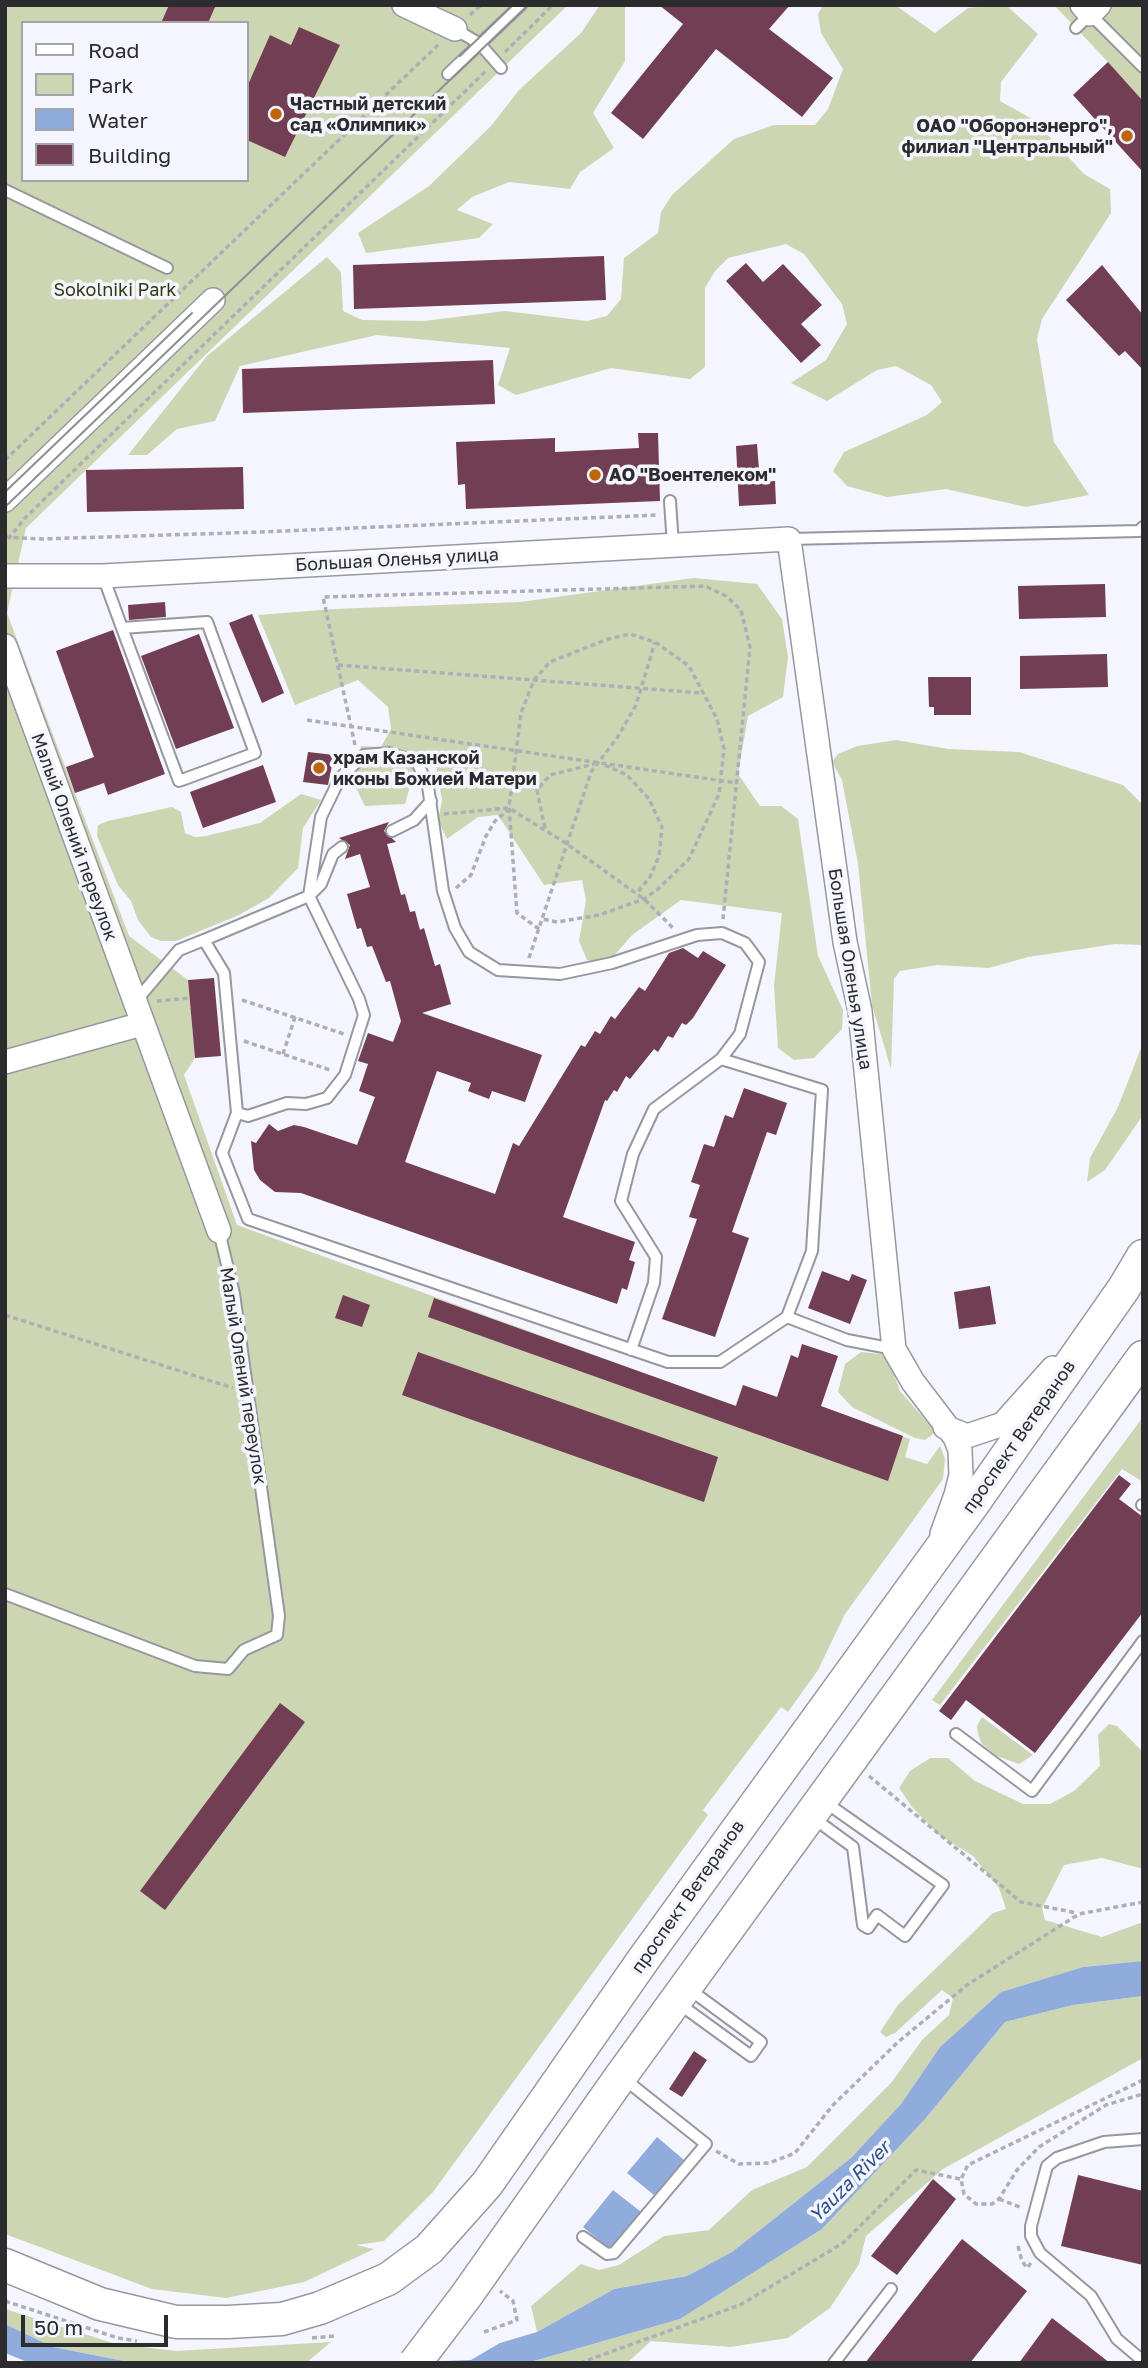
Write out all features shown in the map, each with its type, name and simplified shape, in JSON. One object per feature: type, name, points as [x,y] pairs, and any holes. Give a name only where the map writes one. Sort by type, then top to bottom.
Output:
[{"type":"main road","name":"проспект Ветеранов","points":[[5,2265],[100,2304],[176,2322],[282,2319],[364,2291],[388,2279],[429,2249],[494,2173],[651,1948],[935,1554],[1127,1297],[1143,1256]]},
{"type":"main road","points":[[415,2363],[466,2296],[621,2076],[1141,1366]]},
{"type":"street","points":[[404,5],[455,29]]},
{"type":"street","points":[[5,500],[213,300]]},
{"type":"street","name":"Большая Оленья улица","points":[[5,576],[103,576],[789,540],[845,942],[860,1012],[894,1349],[912,1382],[955,1437],[960,1450],[961,1475],[957,1495],[935,1554]]},
{"type":"street","name":"Малый Олений переулок","points":[[5,646],[219,1231]]},
{"type":"street","points":[[5,1062],[138,1013]]},
{"type":"street","points":[[945,1427],[967,1436],[1003,1424],[1127,1297]]},
{"type":"lane","points":[[448,74],[521,5]]},
{"type":"lane","points":[[1087,13],[1143,67]]},
{"type":"lane","points":[[455,29],[480,44],[498,65]]},
{"type":"lane","points":[[5,190],[167,268]]},
{"type":"lane","points":[[670,501],[673,546]]},
{"type":"lane","name":"Большая Оленья улица","points":[[789,540],[1139,531],[1143,527]]},
{"type":"lane","points":[[103,576],[122,628],[178,781],[255,753],[207,622],[122,628]]},
{"type":"lane","points":[[237,1113],[248,1116],[277,1105],[306,1104],[327,1098],[345,1075],[364,1016],[359,999],[309,896],[321,817],[340,778],[364,755],[389,753],[416,762],[431,801],[443,891],[455,928],[469,952],[498,970],[560,974],[612,963],[684,940],[722,933],[745,943],[759,962],[740,1034],[722,1059],[673,1091],[654,1108],[633,1154],[621,1201],[656,1257],[654,1283],[631,1350]]},
{"type":"lane","points":[[392,831],[414,820],[431,801]]},
{"type":"lane","points":[[138,1013],[179,950],[309,896],[321,884],[333,854],[342,847]]},
{"type":"lane","points":[[204,940],[224,973],[237,1113],[222,1153],[248,1220],[668,1362],[720,1362],[787,1317],[812,1251],[822,1090],[722,1059]]},
{"type":"lane","name":"Малый Олений переулок","points":[[5,1594],[195,1666],[228,1670],[244,1650],[277,1635],[279,1616],[234,1294],[219,1231]]},
{"type":"lane","points":[[787,1317],[847,1340],[894,1349]]},
{"type":"lane","points":[[956,1734],[1032,1791],[1143,1641]]},
{"type":"lane","points":[[817,1809],[943,1885],[905,1936],[877,1915],[868,1928],[863,1925],[853,1847],[817,1809]]},
{"type":"lane","points":[[682,1994],[761,2042],[751,2056],[682,1994]]},
{"type":"lane","points":[[583,2237],[607,2254],[614,2253],[706,2144],[621,2076]]},
{"type":"lane","points":[[1143,2139],[1104,2142],[1057,2158],[1047,2166],[1031,2226],[1031,2236],[1040,2253],[1091,2296],[1117,2339],[1143,2361]]},
{"type":"lane","points":[[834,2363],[891,2290]]},
{"type":"path","points":[[5,460],[481,5]]},
{"type":"path","points":[[7,538],[498,65],[554,5]]},
{"type":"path","points":[[7,538],[671,514]]},
{"type":"path","points":[[358,761],[323,597],[705,586],[726,596],[741,610],[750,647],[722,933]]},
{"type":"path","points":[[539,929],[517,913],[509,808],[514,750],[521,713],[534,680],[550,662],[608,639],[630,634],[655,642],[689,666],[717,719],[724,749],[719,794],[689,859],[644,899],[599,915],[557,922],[542,919]]},
{"type":"path","points":[[524,973],[591,772],[617,738],[642,688],[655,642]]},
{"type":"path","points":[[338,665],[702,693]]},
{"type":"path","points":[[307,720],[737,783]]},
{"type":"path","points":[[545,830],[537,790],[550,775],[598,763],[627,775],[649,799],[662,827],[659,856],[650,877],[636,894]]},
{"type":"path","points":[[443,891],[459,888],[471,875],[486,836],[495,821],[509,808]]},
{"type":"path","points":[[434,814],[509,808],[567,844],[644,899],[684,940]]},
{"type":"path","points":[[226,994],[358,1038]]},
{"type":"path","points":[[283,1054],[295,1017]]},
{"type":"path","points":[[230,1037],[345,1075]]},
{"type":"path","points":[[5,1315],[247,1393]]},
{"type":"path","points":[[866,1774],[1021,1902],[1079,1914]]},
{"type":"path","points":[[706,2144],[739,2164],[769,2163],[795,2153],[833,2105],[898,2042],[967,1985],[1079,1914],[1143,1902]]},
{"type":"path","points":[[1143,2080],[975,2160],[968,2165],[961,2179],[964,2194],[969,2200],[984,2205],[999,2199],[1017,2170],[1039,2147],[1106,2105],[1143,2094]]},
{"type":"path","points":[[580,2363],[740,2305],[843,2243],[916,2170],[961,2179]]},
{"type":"path","points":[[999,2199],[1023,2208]]},
{"type":"path","points":[[484,2332],[517,2320],[513,2301],[500,2291]]},
{"type":"green space","name":"Sokolniki Park","points":[[5,5],[568,5],[26,528],[7,613],[129,936],[188,980],[195,1058],[184,1075],[237,1225],[735,1406],[743,1385],[834,1417],[836,1412],[910,1439],[905,1457],[927,1464],[940,1446],[945,1459],[943,1479],[845,1614],[818,1670],[788,1712],[781,1707],[703,1810],[708,1815],[433,2192],[384,2241],[356,2245],[374,2249],[304,2282],[226,2298],[152,2289],[5,2234]]},
{"type":"green space","points":[[600,5],[625,5],[625,61],[593,113],[614,148],[580,172],[570,189],[509,182],[472,197],[457,210],[493,224],[479,238],[366,253],[358,233],[429,186],[491,126],[519,90],[581,33]]},
{"type":"green space","points":[[823,5],[895,5],[935,33],[968,8],[995,5],[1008,7],[1038,34],[1001,82],[1000,101],[1034,120],[1084,174],[1110,189],[1111,213],[1042,319],[1037,339],[1054,442],[1089,495],[1026,507],[946,489],[887,497],[847,486],[833,471],[844,452],[927,415],[942,402],[931,385],[896,366],[877,370],[827,401],[791,383],[826,360],[847,324],[842,304],[804,254],[786,244],[728,258],[715,271],[705,288],[705,367],[690,379],[611,368],[516,395],[498,385],[510,348],[377,335],[240,366],[215,421],[177,429],[147,455],[128,455],[207,356],[327,257],[341,272],[343,311],[362,320],[424,321],[505,311],[587,321],[607,316],[621,299],[624,258],[658,233],[661,212],[672,195],[734,139],[774,125],[815,125],[828,109],[843,69],[821,33],[818,14]]},
{"type":"green space","points":[[1054,5],[1143,5],[1143,101],[1108,62]]},
{"type":"green space","points":[[694,578],[757,584],[782,619],[788,657],[783,697],[748,716],[738,774],[760,806],[781,806],[798,819],[818,956],[843,1010],[842,1029],[814,1058],[794,1060],[778,1048],[774,986],[782,913],[681,900],[632,935],[606,965],[587,960],[579,941],[586,900],[582,880],[544,885],[498,815],[478,817],[447,839],[438,821],[442,800],[435,759],[416,766],[405,804],[365,806],[356,788],[361,746],[381,747],[391,729],[388,707],[358,680],[295,705],[258,615],[334,609],[520,602]]},
{"type":"green space","points":[[896,740],[948,749],[1019,752],[1123,785],[1143,805],[1143,945],[1115,944],[1028,957],[989,968],[937,965],[900,971],[894,979],[891,1069],[872,1005],[858,864],[842,780],[832,762],[838,754],[857,746]]},
{"type":"green space","points":[[301,794],[321,800],[303,828],[298,868],[269,898],[239,915],[176,941],[161,941],[151,937],[138,920],[131,901],[118,885],[97,836],[98,825],[108,821],[172,807],[181,812],[185,833],[195,837],[206,836],[260,823]]},
{"type":"green space","points":[[1143,1043],[1143,1115],[1105,1170],[1087,1182],[1090,1158],[1118,1107]]},
{"type":"green space","points":[[861,1352],[881,1354],[889,1361],[900,1391],[936,1432],[925,1440],[915,1438],[852,1407],[838,1392],[845,1364]]},
{"type":"green space","points":[[1143,1417],[1143,1482],[1122,1469],[940,1705],[932,1700]]},
{"type":"green space","points":[[982,1717],[1033,1755],[1019,1764],[997,1756],[982,1744],[978,1734],[977,1726]]},
{"type":"green space","points":[[1109,1724],[1117,1726],[1143,1752],[1143,1869],[1102,1858],[1064,1865],[1042,1908],[1045,1920],[1102,1937],[1143,1922],[1143,1961],[1083,1967],[1001,1992],[940,2047],[901,2104],[851,2158],[732,2252],[687,2276],[614,2289],[537,2332],[531,2306],[581,2264],[599,2270],[619,2265],[664,2236],[709,2230],[752,2190],[807,2167],[891,2083],[922,2040],[949,2015],[953,1998],[942,1990],[895,2033],[886,2037],[880,2032],[898,2005],[993,1913],[1006,1909],[999,1888],[973,1856],[939,1835],[912,1807],[899,1788],[910,1771],[930,1758],[948,1758],[975,1781],[1023,1804],[1050,1804],[1074,1791],[1100,1766],[1098,1735]]},
{"type":"green space","points":[[1143,1996],[1143,2058],[943,2169],[866,2236],[859,2264],[830,2308],[788,2338],[730,2347],[651,2341],[627,2363],[527,2363],[680,2319],[822,2229],[925,2119],[1005,2022],[1073,2005]]},
{"type":"green space","points":[[5,2309],[116,2344],[176,2351],[331,2342],[306,2363],[134,2363],[53,2347],[5,2324]]},
{"type":"water","name":"Yauza River","points":[[1143,1961],[1143,1996],[1073,2005],[1005,2022],[925,2119],[822,2229],[680,2319],[527,2363],[392,2363],[471,2360],[500,2343],[537,2332],[614,2289],[687,2276],[732,2252],[851,2158],[901,2104],[940,2047],[1001,1992],[1083,1967]]},
{"type":"water","points":[[657,2137],[684,2160],[654,2195],[627,2173]]},
{"type":"water","points":[[613,2190],[641,2212],[610,2249],[583,2227]]},
{"type":"water","points":[[5,2324],[53,2347],[134,2363],[30,2363],[5,2353]]},
{"type":"building","points":[[169,5],[216,5],[209,21],[162,21]]},
{"type":"building","points":[[659,5],[790,5],[769,29],[833,78],[802,117],[716,49],[643,139],[611,113],[683,24]]},
{"type":"building","name":"Частный детский сад «Олимпик»","points":[[299,27],[340,45],[285,157],[248,140],[248,85],[270,35],[291,45]]},
{"type":"building","name":"ОАО \"Оборонэнерго\", филиал \"Центральный\"","points":[[1108,62],[1143,101],[1143,172],[1073,95]]},
{"type":"building","points":[[604,256],[606,300],[354,309],[353,265]]},
{"type":"building","points":[[746,263],[763,282],[783,264],[822,305],[801,324],[821,345],[801,363],[726,281]]},
{"type":"building","points":[[1102,265],[1143,315],[1143,370],[1125,351],[1119,356],[1066,300]]},
{"type":"building","points":[[493,360],[495,404],[243,413],[242,369]]},
{"type":"building","points":[[638,433],[658,433],[660,501],[466,509],[465,484],[458,485],[456,442],[555,438],[555,452],[639,448]]},
{"type":"building","points":[[757,444],[760,482],[775,481],[776,504],[739,506],[736,446]]},
{"type":"building","points":[[243,467],[244,509],[87,512],[86,470]]},
{"type":"building","points":[[1105,584],[1106,617],[1019,619],[1018,586]]},
{"type":"building","points":[[165,602],[166,617],[129,620],[128,605]]},
{"type":"building","points":[[252,614],[284,693],[262,703],[229,623]]},
{"type":"building","points":[[113,630],[165,774],[108,795],[104,783],[75,793],[66,767],[94,757],[56,651]]},
{"type":"building","points":[[199,634],[234,728],[176,749],[141,656]]},
{"type":"building","points":[[1107,654],[1108,687],[1020,689],[1020,656]]},
{"type":"building","points":[[928,677],[971,677],[971,715],[934,715],[934,707],[929,707]]},
{"type":"building","name":"храм Казанской иконы Божией Матери","points":[[308,752],[334,755],[328,785],[303,782]]},
{"type":"building","points":[[263,765],[276,802],[203,828],[190,792]]},
{"type":"building","points":[[389,822],[384,831],[396,842],[387,844],[401,895],[405,894],[410,912],[415,911],[420,930],[424,928],[435,966],[440,964],[451,1004],[422,1013],[542,1055],[525,1102],[492,1091],[489,1099],[468,1091],[471,1083],[437,1071],[405,1162],[495,1194],[513,1143],[519,1146],[581,1045],[585,1047],[595,1031],[600,1034],[611,1016],[615,1019],[639,987],[645,991],[669,953],[683,948],[698,958],[703,951],[726,965],[693,1018],[686,1025],[682,1023],[673,1038],[668,1036],[658,1052],[654,1049],[630,1079],[626,1076],[617,1092],[614,1090],[607,1101],[605,1100],[563,1217],[635,1242],[629,1260],[635,1262],[627,1290],[622,1288],[617,1304],[301,1193],[275,1192],[260,1180],[254,1170],[251,1141],[256,1143],[269,1124],[278,1131],[294,1125],[304,1127],[357,1145],[375,1097],[359,1091],[368,1064],[358,1061],[368,1033],[393,1042],[401,1021],[390,981],[386,982],[372,946],[367,947],[361,928],[357,929],[347,894],[370,887],[360,854],[345,859],[350,845],[339,838]]},
{"type":"building","points":[[214,978],[221,1056],[195,1058],[188,980]]},
{"type":"building","points":[[744,1088],[787,1103],[776,1135],[767,1132],[732,1232],[749,1238],[715,1337],[662,1319],[697,1219],[689,1217],[700,1185],[691,1182],[704,1144],[714,1147],[725,1115],[733,1118]]},
{"type":"building","points":[[822,1271],[849,1281],[852,1274],[867,1280],[850,1324],[808,1308]]},
{"type":"building","points":[[990,1286],[996,1324],[959,1329],[954,1292]]},
{"type":"building","points":[[343,1295],[370,1305],[362,1327],[335,1318]]},
{"type":"building","points":[[434,1298],[736,1406],[743,1385],[777,1397],[791,1355],[798,1358],[802,1344],[838,1356],[821,1406],[903,1436],[888,1481],[428,1317]]},
{"type":"building","points":[[418,1352],[718,1457],[704,1502],[402,1395]]},
{"type":"building","points":[[1119,1475],[1131,1484],[1119,1499],[1143,1517],[1143,1612],[1035,1753],[966,1700],[951,1720],[939,1711]]},
{"type":"building","points":[[280,1703],[305,1722],[165,1910],[140,1891]]},
{"type":"building","points":[[694,2051],[707,2060],[682,2097],[669,2089]]},
{"type":"building","points":[[1078,2175],[1143,2191],[1143,2265],[1061,2246]]},
{"type":"building","points":[[933,2179],[956,2199],[897,2275],[871,2256]]},
{"type":"building","points":[[962,2239],[1027,2291],[970,2363],[865,2363]]},
{"type":"building","points":[[1052,2318],[1110,2363],[1019,2363]]},
{"type":"tram line","points":[[460,56],[513,5]]},
{"type":"tram line","points":[[5,507],[528,5]]},
{"type":"tram line","points":[[5,492],[192,313]]},
{"type":"place","name":"Частный детский сад «Олимпик»","points":[[276,114]]},
{"type":"place","name":"ОАО \"Оборонэнерго\", филиал \"Центральный\"","points":[[1127,136]]},
{"type":"place","name":"АО \"Воентелеком\"","points":[[595,475]]},
{"type":"place","name":"храм Казанской иконы Божией Матери","points":[[319,768]]}]
